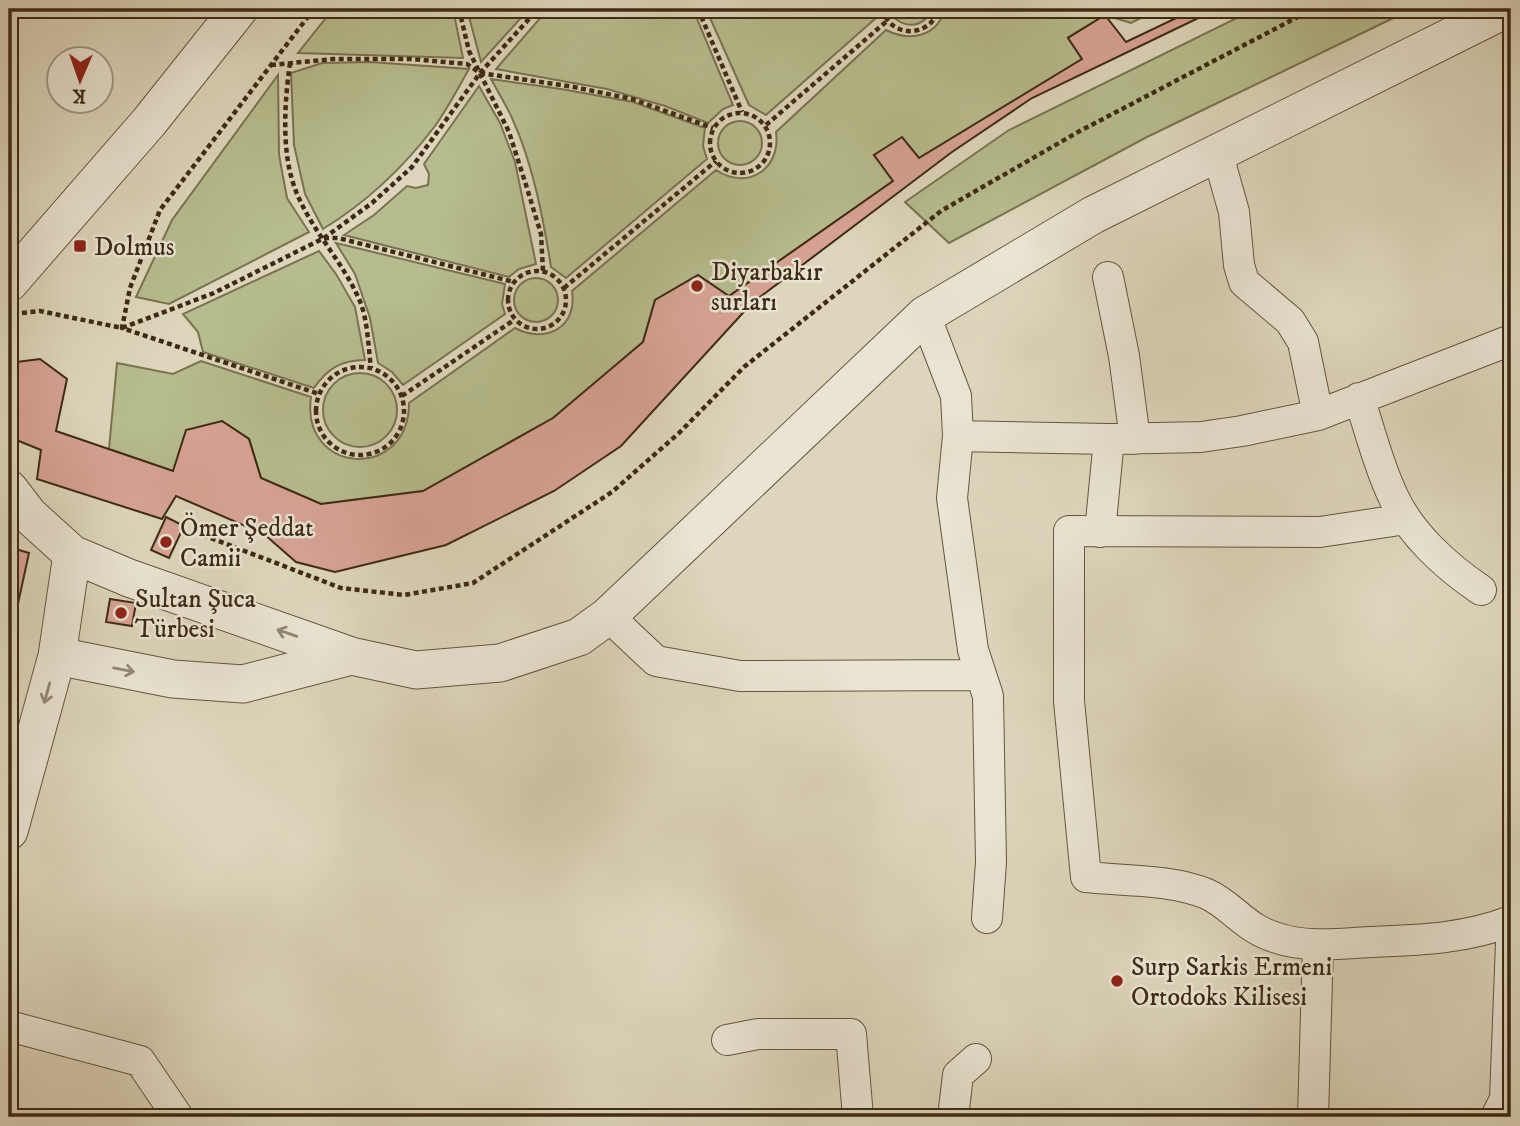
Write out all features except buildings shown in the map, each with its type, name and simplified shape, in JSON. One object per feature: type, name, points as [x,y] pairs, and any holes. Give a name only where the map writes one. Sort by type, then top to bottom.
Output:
[{"type":"street","points":[[14,298],[239,9]]},
{"type":"street","points":[[9,489],[29,515],[72,554],[129,578],[351,656],[416,670],[500,663],[579,637],[608,616],[925,315],[1093,215],[1218,155],[1506,9]]},
{"type":"street","points":[[1218,155],[1234,212],[1239,265],[1244,282],[1290,321],[1303,342],[1318,415]]},
{"type":"street","points":[[1100,531],[1122,439],[1124,356],[1108,277]]},
{"type":"street","points":[[925,315],[956,397],[958,436],[952,498],[973,650],[988,696],[991,862],[987,918]]},
{"type":"street","points":[[958,436],[1122,439],[1201,437],[1242,431],[1318,415],[1511,340]]},
{"type":"street","points":[[1359,398],[1392,496],[1411,527],[1462,577],[1481,590]]},
{"type":"street","points":[[1406,519],[1320,532],[1069,531],[1069,701],[1086,877],[1190,888],[1210,895],[1242,921],[1271,937],[1302,944],[1449,938],[1511,922]]},
{"type":"street","points":[[9,831],[57,656],[72,554]]},
{"type":"street","points":[[608,616],[656,661],[740,676],[981,675]]},
{"type":"street","points":[[57,656],[173,679],[243,684],[351,656]]},
{"type":"street","points":[[1496,1117],[1505,1099],[1511,943]]},
{"type":"street","points":[[1313,1117],[1318,945]]},
{"type":"street","points":[[9,1026],[140,1061],[178,1117]]},
{"type":"street","points":[[727,1040],[758,1034],[851,1034],[858,1117]]},
{"type":"street","points":[[953,1117],[958,1075],[976,1059]]},
{"type":"path","points":[[122,328],[130,288],[160,210],[314,9]]},
{"type":"path","points":[[459,9],[469,51],[509,132],[541,234],[544,271]]},
{"type":"path","points":[[122,328],[214,293],[324,238],[372,203],[412,167],[480,73],[538,9]]},
{"type":"path","points":[[698,9],[742,112]]},
{"type":"path","points":[[881,9],[887,21],[903,31],[913,32],[930,24],[939,9]]},
{"type":"path","points":[[203,535],[341,587],[404,595],[473,583],[612,492],[679,433],[744,367],[941,211],[1078,131],[1313,9]]},
{"type":"path","points":[[765,126],[887,21]]},
{"type":"path","points":[[271,65],[334,59],[411,59],[467,64],[480,73],[632,99],[713,128]]},
{"type":"path","points":[[290,63],[284,109],[290,175],[304,211],[324,238],[360,302],[371,368]]},
{"type":"path","points":[[742,112],[751,114],[765,126],[771,145],[762,164],[744,173],[724,169],[716,161],[710,145],[713,128],[725,116],[742,112]]},
{"type":"path","points":[[564,288],[716,161]]},
{"type":"path","points":[[324,238],[338,238],[513,282]]},
{"type":"path","points":[[544,271],[559,280],[564,288],[566,297],[563,315],[549,327],[530,329],[514,320],[507,301],[513,282],[527,273],[544,271]]},
{"type":"path","points":[[14,298],[40,311],[122,328],[319,394]]},
{"type":"path","points":[[402,396],[514,320]]},
{"type":"path","points":[[371,368],[384,373],[395,383],[405,410],[403,424],[386,447],[359,455],[345,452],[323,435],[317,422],[319,394],[335,374],[346,369],[371,368]]},
{"type":"green space","points":[[333,9],[453,9],[463,58],[298,53]]},
{"type":"green space","points":[[467,9],[529,9],[481,62]]},
{"type":"green space","points":[[548,9],[693,9],[733,105],[723,109],[708,123],[665,106],[607,89],[496,69]]},
{"type":"green space","points":[[706,9],[872,9],[876,18],[766,115],[749,105]]},
{"type":"green space","points":[[888,9],[932,9],[923,21],[910,25],[898,21]]},
{"type":"green space","points":[[945,9],[1159,9],[1131,23],[1105,15],[1068,37],[1082,59],[919,158],[902,138],[874,155],[893,181],[729,296],[655,300],[643,342],[553,418],[423,491],[321,504],[261,478],[249,439],[222,421],[173,471],[109,449],[117,363],[173,374],[201,361],[311,397],[312,423],[322,442],[337,454],[356,459],[375,456],[392,446],[404,429],[409,403],[515,328],[537,334],[557,329],[570,315],[572,291],[716,170],[740,178],[760,173],[768,166],[773,156],[776,132],[886,30],[904,36],[922,34],[936,26]]},
{"type":"green space","points":[[1255,9],[1412,9],[1147,137],[949,243],[905,202],[1009,130]]},
{"type":"green space","points":[[370,62],[469,69],[440,119],[411,156],[370,195],[323,229],[305,194],[294,145],[291,73],[322,63]]},
{"type":"green space","points":[[278,75],[279,155],[287,198],[309,232],[169,304],[136,297],[172,220]]},
{"type":"green space","points":[[491,79],[633,102],[705,128],[703,146],[707,159],[566,278],[551,267],[541,210],[526,154],[512,118]]},
{"type":"green space","points":[[479,86],[500,123],[515,162],[536,264],[519,269],[509,277],[344,235],[374,215],[407,186],[416,188],[428,185],[429,174],[424,164]]},
{"type":"green space","points":[[740,121],[755,128],[762,143],[755,158],[740,165],[725,158],[718,143],[725,128]]},
{"type":"green space","points":[[336,243],[505,284],[502,304],[505,314],[403,385],[392,372],[378,363],[370,318],[355,274]]},
{"type":"green space","points":[[319,251],[355,307],[365,360],[335,367],[314,388],[203,352],[198,332],[183,314]]},
{"type":"green space","points":[[536,278],[551,285],[558,300],[551,315],[536,322],[521,315],[514,300],[521,285]]},
{"type":"green space","points":[[360,373],[374,376],[386,384],[394,396],[397,410],[394,424],[386,436],[374,444],[360,447],[346,444],[334,436],[326,424],[323,410],[326,396],[334,384],[346,376]]},
{"type":"place","name":"Dolmus","points":[[80,246]]},
{"type":"place","name":"Diyarbakır surları","points":[[697,286]]},
{"type":"place","name":"Ömer Şeddat Camii","points":[[166,542]]},
{"type":"place","name":"Sultan Şuca Türbesi","points":[[121,613]]},
{"type":"place","name":"Surp Sarkis Ermeni Ortodoks Kilisesi","points":[[1117,981]]}]
